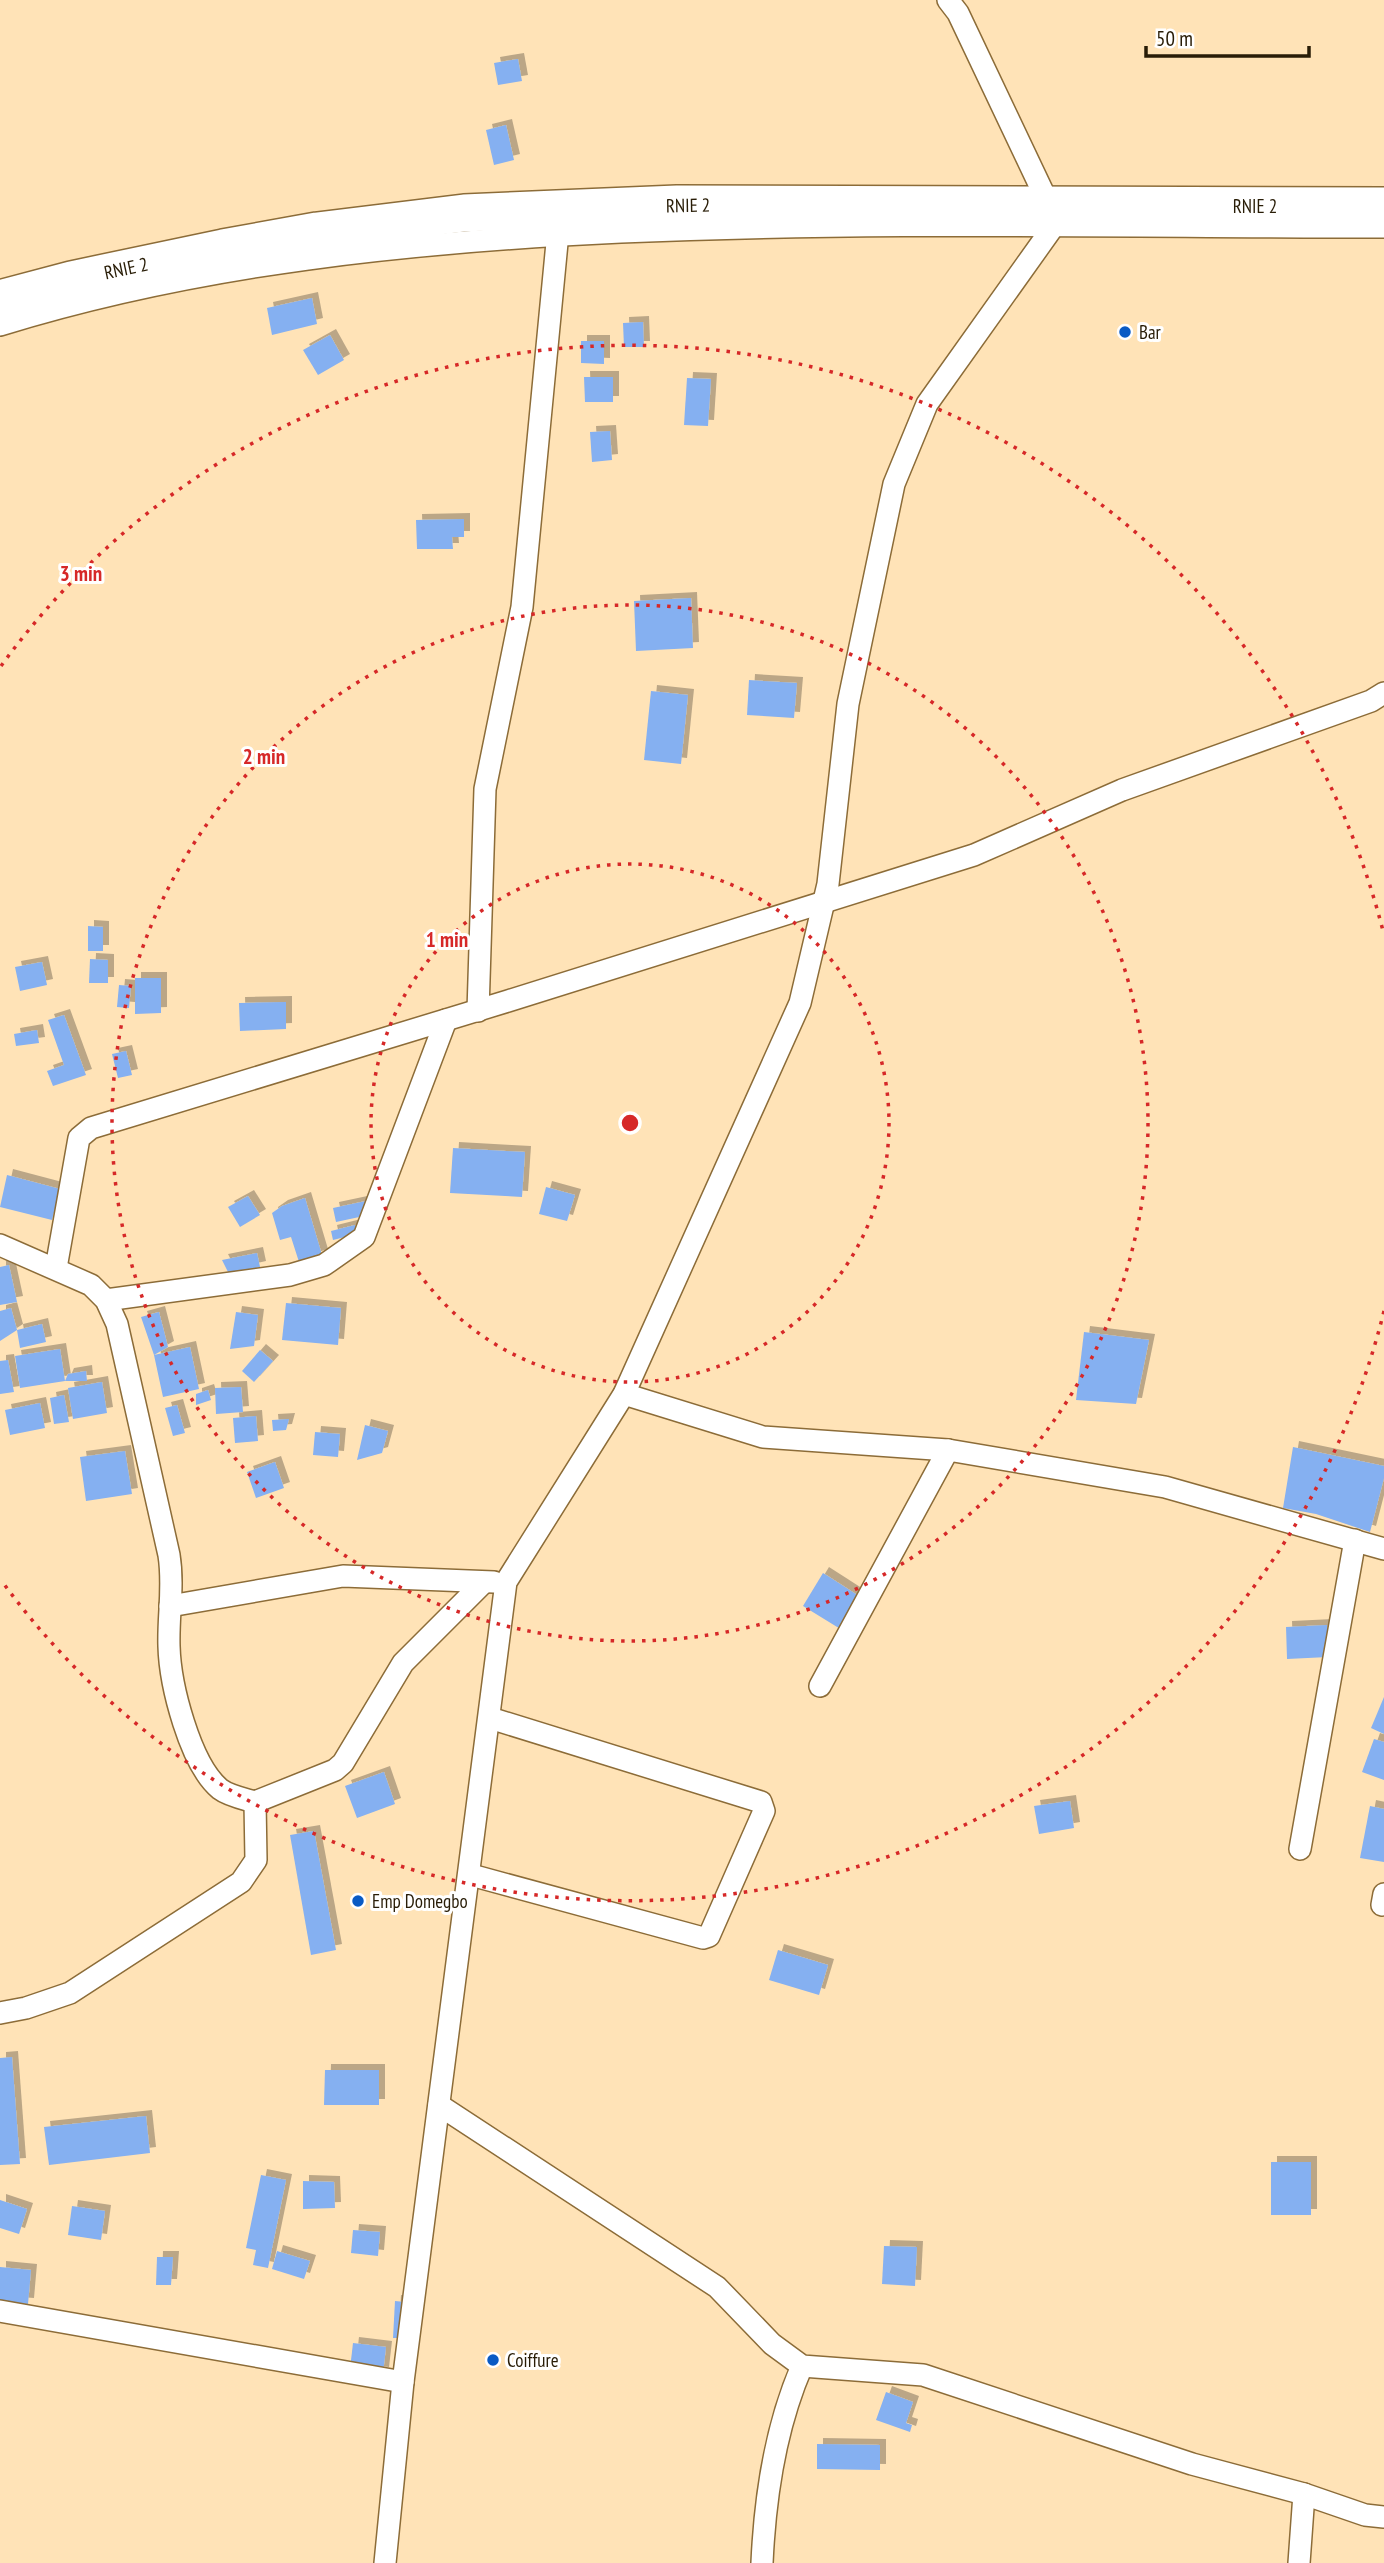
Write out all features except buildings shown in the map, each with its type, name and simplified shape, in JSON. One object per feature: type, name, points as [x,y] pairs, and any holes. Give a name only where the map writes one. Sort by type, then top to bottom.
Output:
[{"type":"highway","name":"RNIE 2","points":[[0,299],[140,264],[317,231],[464,213],[559,222],[677,204],[1051,217],[1384,206]]},
{"type":"street","points":[[958,4],[1051,217]]},
{"type":"street","points":[[1051,217],[1384,227]]},
{"type":"street","points":[[385,2563],[403,2382],[471,1875],[506,1582],[624,1394],[800,1003],[824,901],[848,704],[894,484],[927,404],[1051,217]]},
{"type":"street","points":[[0,325],[155,285],[299,260],[559,222],[522,607],[485,789],[478,1011]]},
{"type":"street","points":[[56,1268],[79,1138],[91,1128],[478,1011],[974,855],[1122,790],[1371,701],[1384,694]]},
{"type":"street","points":[[106,1300],[290,1275],[324,1265],[363,1237],[446,1020]]},
{"type":"street","points":[[0,1245],[91,1285],[106,1300],[117,1324],[169,1555],[173,1580],[169,1648],[180,1712],[205,1773],[222,1791],[255,1802],[343,1763],[402,1663],[483,1583]]},
{"type":"street","points":[[624,1394],[762,1437],[948,1450],[1165,1487],[1384,1549]]},
{"type":"street","points":[[820,1686],[948,1450]]},
{"type":"street","points":[[1300,1849],[1355,1540]]},
{"type":"street","points":[[170,1606],[343,1576],[506,1582]]},
{"type":"street","points":[[471,1875],[703,1938],[709,1936],[764,1811],[761,1802],[490,1718]]},
{"type":"street","points":[[0,2012],[26,2008],[70,1993],[241,1882],[256,1860],[255,1802]]},
{"type":"street","points":[[439,2105],[717,2287],[772,2344],[802,2366],[923,2375],[1192,2464],[1304,2494],[1365,2515],[1384,2518]]},
{"type":"street","points":[[0,2311],[403,2382]]},
{"type":"street","points":[[762,2563],[770,2476],[790,2395],[802,2366]]},
{"type":"street","points":[[1299,2563],[1304,2494]]},
{"type":"place","name":"Bar","points":[[1125,332]]},
{"type":"place","name":"Emp Domegbo","points":[[358,1901]]},
{"type":"place","name":"Coiffure","points":[[493,2360]]}]
